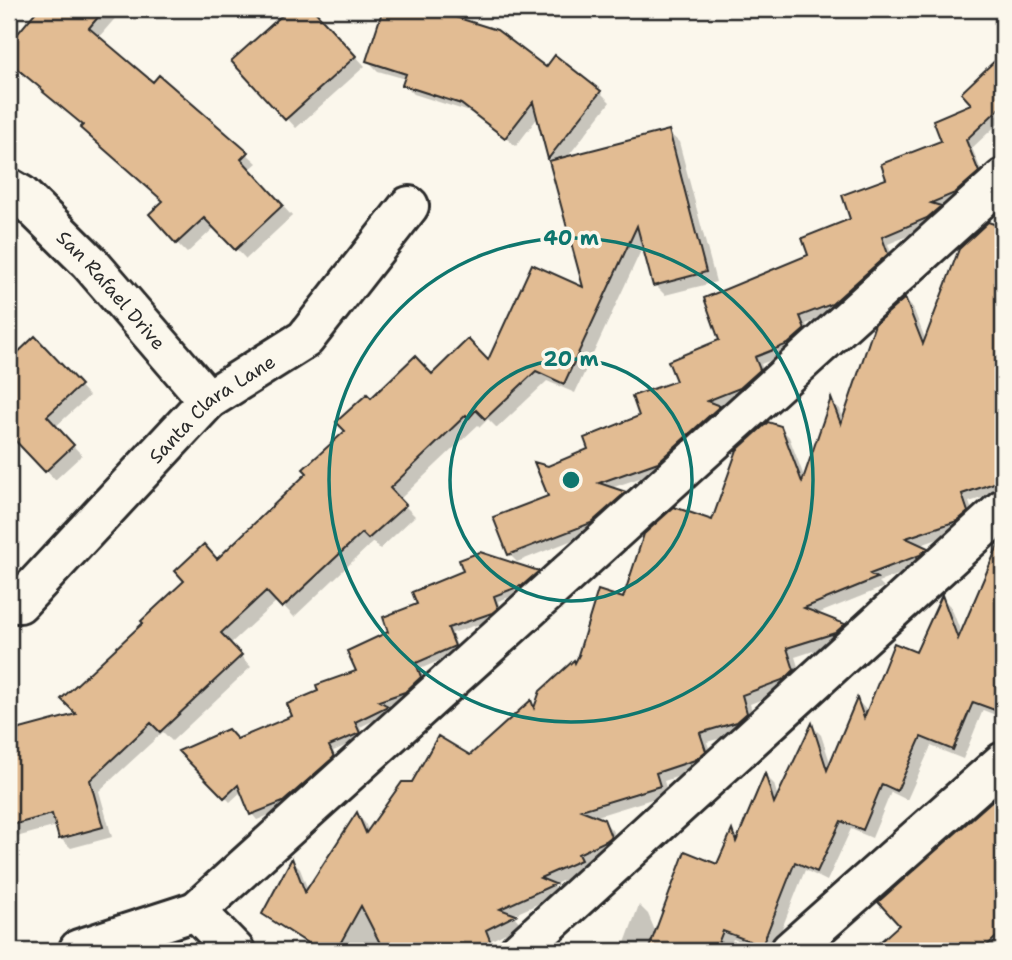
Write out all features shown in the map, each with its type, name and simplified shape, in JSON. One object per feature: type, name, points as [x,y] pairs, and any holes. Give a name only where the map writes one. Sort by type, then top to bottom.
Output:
[{"type":"street","points":[[81,951],[79,949],[196,911],[1003,179]]},
{"type":"street","name":"San Rafael Drive","points":[[9,188],[21,195],[89,262],[208,400]]},
{"type":"street","name":"Santa Clara Lane","points":[[9,602],[19,603],[208,400],[305,339],[409,206]]},
{"type":"street","points":[[519,951],[1003,509]]},
{"type":"street","points":[[790,951],[1003,762]]},
{"type":"street","points":[[196,911],[235,951]]},
{"type":"building","points":[[38,9],[105,9],[89,28],[153,82],[159,75],[248,152],[241,159],[283,205],[235,250],[204,218],[176,244],[149,214],[163,201],[80,128],[83,125],[9,62],[9,44]]},
{"type":"building","points":[[289,9],[313,9],[356,56],[285,120],[231,61]]},
{"type":"building","points":[[383,9],[430,9],[497,30],[546,67],[555,55],[601,91],[548,159],[533,102],[505,138],[461,104],[402,85],[406,74],[366,61]]},
{"type":"building","points":[[1003,53],[1003,105],[966,140],[979,172],[955,193],[931,203],[941,206],[927,218],[882,237],[888,254],[832,304],[800,316],[805,329],[788,344],[755,357],[760,370],[740,388],[707,401],[720,406],[658,462],[599,483],[626,492],[591,523],[508,555],[493,517],[548,496],[534,462],[548,466],[588,449],[584,438],[639,416],[632,396],[676,381],[668,361],[719,340],[704,298],[808,255],[802,238],[850,219],[842,195],[886,179],[881,164],[941,141],[933,120],[971,104],[961,93]]},
{"type":"building","points":[[669,130],[706,272],[653,286],[637,226],[564,384],[536,371],[485,419],[476,410],[469,418],[466,415],[390,488],[406,505],[368,539],[362,533],[282,608],[266,591],[221,633],[242,655],[160,732],[151,723],[90,780],[103,827],[59,839],[52,814],[9,826],[9,732],[76,714],[61,699],[184,581],[175,571],[204,544],[217,559],[307,473],[303,469],[345,431],[336,422],[367,394],[371,398],[415,356],[432,374],[468,339],[488,360],[532,264],[583,287],[549,161]]},
{"type":"building","points":[[988,222],[1003,227],[1003,480],[962,494],[968,512],[957,521],[906,538],[928,548],[920,555],[870,574],[877,578],[804,608],[845,624],[835,633],[787,648],[794,670],[785,679],[742,695],[747,713],[737,722],[700,733],[706,751],[695,760],[656,773],[660,786],[581,810],[604,819],[611,837],[578,854],[581,860],[540,878],[555,884],[500,909],[516,915],[486,930],[491,943],[473,951],[384,951],[361,906],[336,951],[320,951],[262,914],[292,858],[305,892],[357,812],[366,833],[402,782],[412,782],[438,736],[470,755],[531,700],[534,708],[540,691],[574,660],[575,663],[598,590],[623,598],[644,534],[674,507],[712,520],[737,450],[768,422],[781,426],[802,482],[831,398],[841,424],[875,324],[905,298],[923,344],[959,249]]},
{"type":"building","points":[[35,336],[81,385],[47,416],[74,445],[45,472],[9,434],[9,361]]},
{"type":"building","points":[[1003,538],[1003,713],[973,702],[953,750],[921,737],[897,791],[882,784],[863,830],[841,821],[817,872],[795,862],[762,946],[723,931],[715,951],[648,951],[685,851],[717,864],[732,830],[736,842],[765,773],[774,803],[812,723],[827,770],[857,698],[864,718],[894,643],[916,652],[942,595],[958,639]]},
{"type":"building","points":[[480,552],[539,571],[523,585],[494,596],[498,608],[492,613],[448,628],[455,646],[416,663],[421,677],[405,692],[379,701],[388,706],[355,722],[360,733],[329,746],[334,757],[283,802],[250,815],[238,785],[224,798],[178,751],[228,729],[237,739],[292,716],[287,704],[318,691],[316,685],[356,671],[347,651],[388,632],[383,617],[417,604],[412,592],[463,571],[459,560]]},
{"type":"building","points":[[1003,791],[1003,931],[981,951],[870,951],[899,925],[878,902]]}]
